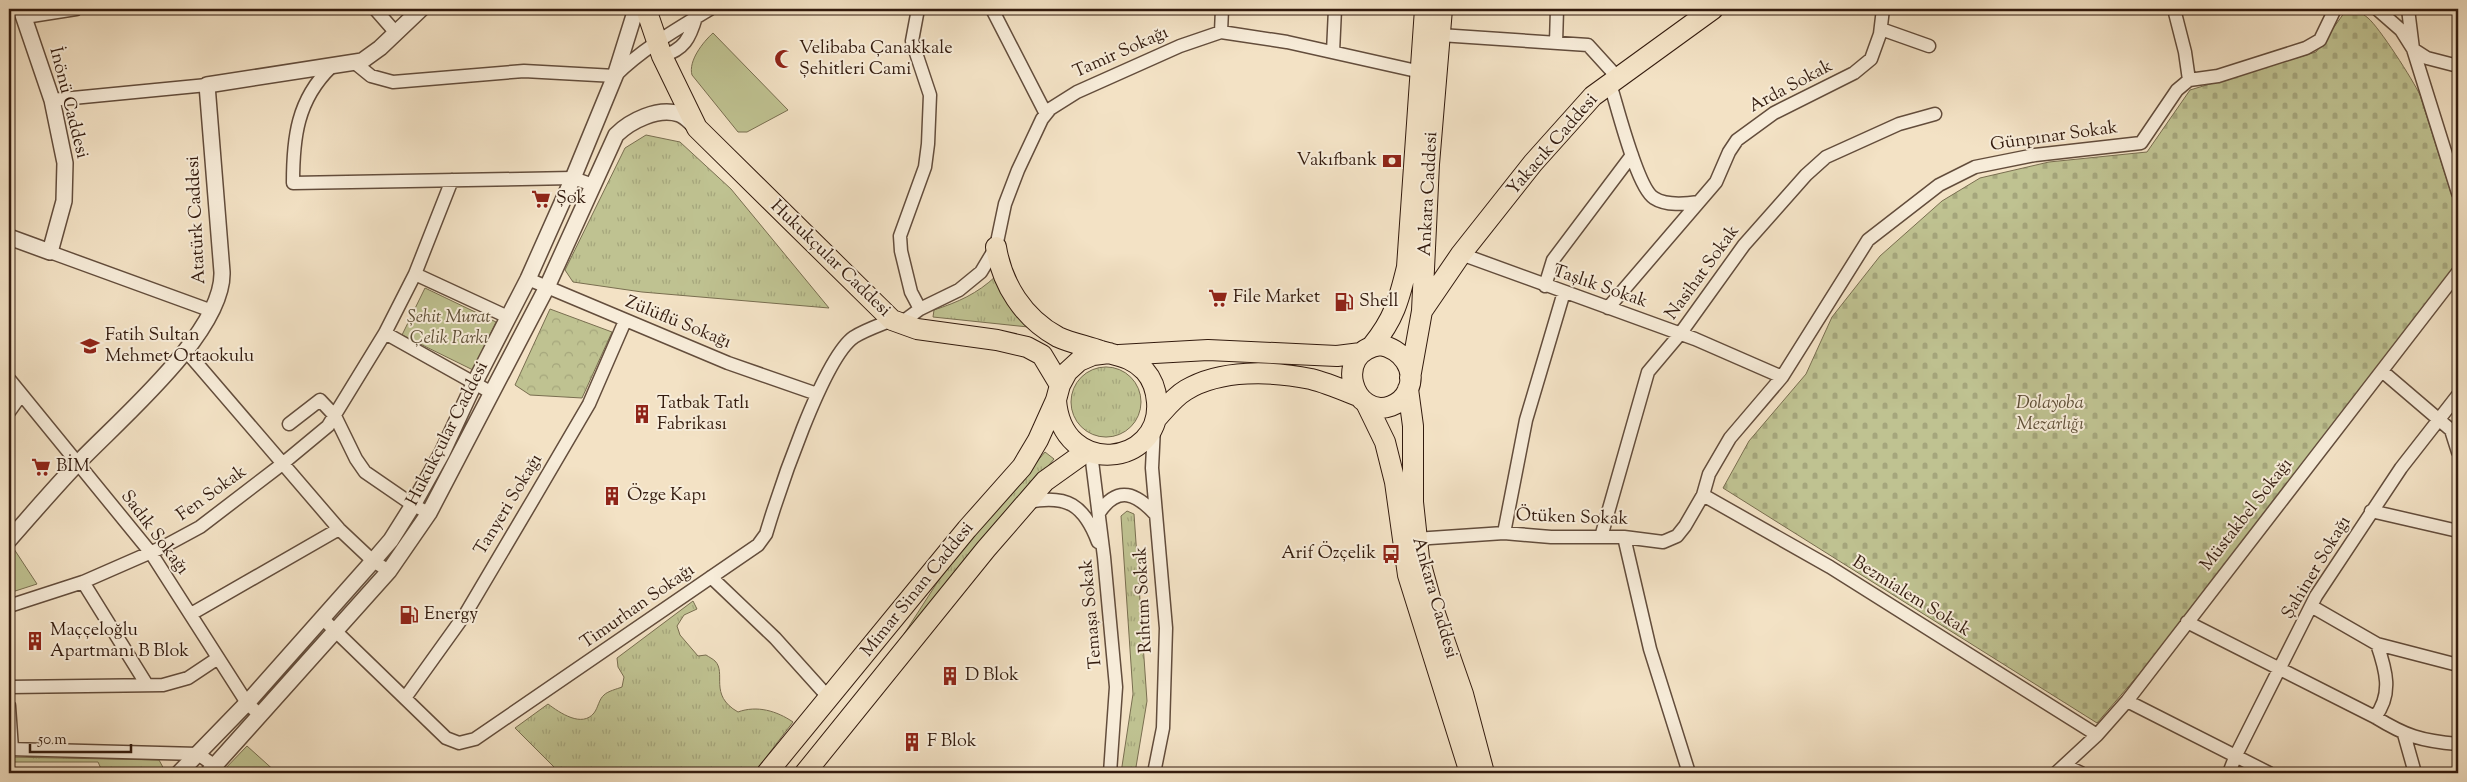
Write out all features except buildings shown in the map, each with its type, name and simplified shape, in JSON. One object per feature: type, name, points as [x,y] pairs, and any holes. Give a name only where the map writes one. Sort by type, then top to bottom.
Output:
[{"type":"main road","name":"Hukukçular Caddesi","points":[[646,9],[660,50],[697,128],[896,322],[917,329],[997,340],[1027,347],[1042,355],[1058,392],[1058,416],[1064,432],[1075,444],[1089,452]]},
{"type":"main road","name":"Ankara Caddesi","points":[[1425,9],[1407,266],[1400,297],[1389,326],[1353,366],[1352,372],[1354,388],[1385,442],[1395,482],[1408,575],[1470,773]]},
{"type":"main road","name":"Ankara Caddesi","points":[[1442,9],[1429,164],[1422,311],[1409,384],[1413,426],[1413,502],[1416,539],[1432,605],[1463,694],[1484,773]]},
{"type":"main road","name":"Yakacık Caddesi","points":[[1422,311],[1461,254],[1533,163],[1593,96],[1705,11]]},
{"type":"main road","points":[[996,246],[999,265],[1007,286],[1018,303],[1035,320],[1058,337],[1114,354],[1139,364],[1150,377],[1157,392],[1158,410],[1155,421],[1146,437],[1135,447],[1120,454],[1105,455],[1089,452]]},
{"type":"main road","points":[[1426,249],[1440,262],[1450,261],[1461,254]]},
{"type":"main road","points":[[1058,392],[1068,372],[1079,361],[1093,355],[1208,350],[1337,356],[1386,346],[1399,353],[1407,363],[1409,384],[1400,401],[1387,407],[1374,406],[1362,399],[1312,379],[1276,376],[1230,376],[1214,378],[1184,391],[1155,421]]},
{"type":"main road","name":"Mimar Sinan Caddesi","points":[[767,773],[967,529],[1022,467],[1038,440],[1058,392]]},
{"type":"main road","name":"Mimar Sinan Caddesi","points":[[805,773],[986,549],[1046,481],[1089,452]]},
{"type":"street","points":[[23,13],[76,9]]},
{"type":"street","points":[[375,9],[396,33]]},
{"type":"street","points":[[52,100],[207,85],[355,64],[368,58],[421,9]]},
{"type":"street","name":"Hukukçular Caddesi","points":[[178,773],[247,703],[373,561],[391,540],[413,505],[442,453],[475,382],[528,279],[574,178],[615,76],[636,9]]},
{"type":"street","points":[[918,9],[912,40],[930,95],[928,144],[925,168],[900,236],[901,251],[910,292],[920,309]]},
{"type":"street","points":[[987,9],[994,14],[1046,114]]},
{"type":"street","points":[[1221,32],[1222,9]]},
{"type":"street","points":[[1333,52],[1335,9]]},
{"type":"street","points":[[1556,43],[1557,9]]},
{"type":"street","name":"Arda Sokak","points":[[1608,308],[1716,182],[1729,152],[1737,140],[1760,121],[1785,106],[1862,69],[1876,48],[1881,30],[1883,9]]},
{"type":"street","points":[[2174,9],[2185,52],[2189,80],[2218,76],[2306,48],[2320,40],[2335,9]]},
{"type":"street","points":[[2377,9],[2401,30],[2413,49],[2427,58],[2458,66]]},
{"type":"street","points":[[2408,9],[2413,49],[2458,192]]},
{"type":"street","name":"İnönü Caddesi","points":[[23,13],[52,100],[65,162],[66,183],[64,201],[50,252]]},
{"type":"street","points":[[355,64],[371,76],[393,82],[524,71],[615,76],[640,52],[660,50],[703,13]]},
{"type":"street","points":[[1881,30],[1929,46]]},
{"type":"street","name":"Tamir Sokağı","points":[[1046,114],[1062,100],[1077,92],[1180,46],[1221,32],[1333,52],[1421,72]]},
{"type":"street","points":[[1440,35],[1588,45],[1614,81],[1632,155],[1640,177],[1653,198],[1665,202],[1699,202]]},
{"type":"street","points":[[331,67],[307,96],[297,131],[293,183],[574,178],[593,185]]},
{"type":"street","name":"Günpınar Sokak","points":[[1703,495],[1709,474],[1730,438],[1782,377],[1868,240],[1939,185],[1961,173],[1992,163],[2035,155],[2141,143],[2177,90],[2189,80]]},
{"type":"street","name":"Atatürk Caddesi","points":[[9,540],[77,464],[187,352],[212,311],[222,283],[207,85]]},
{"type":"street","name":"Hukukçular Caddesi","points":[[212,769],[337,632],[389,571],[429,513],[547,288],[616,135],[626,125],[649,116],[672,113],[680,114],[697,128]]},
{"type":"street","name":"Timurhan Sokağı","points":[[322,618],[446,738],[453,742],[467,742],[654,619],[710,577],[758,545],[766,534],[817,394],[844,346],[854,337],[896,322],[959,290],[981,272],[996,246],[1005,204],[1018,170],[1046,114]]},
{"type":"street","name":"Nasihat Sokak","points":[[1600,537],[1648,372],[1680,334],[1744,244],[1817,164],[1840,149],[1886,130],[1935,114]]},
{"type":"street","points":[[1545,286],[1553,260],[1632,155]]},
{"type":"street","name":"Fen Sokak","points":[[9,606],[83,582],[151,554],[200,527],[281,465],[328,426],[362,367],[385,333],[415,274],[452,180]]},
{"type":"street","points":[[9,237],[212,311]]},
{"type":"street","name":"Taşlık Sokak","points":[[1461,254],[1680,334],[1782,377]]},
{"type":"street","name":"Müstakbel Sokağı","points":[[2061,769],[2097,735],[2127,701],[2458,272]]},
{"type":"street","points":[[415,274],[508,317]]},
{"type":"street","name":"Zülüflü Sokağı","points":[[528,279],[728,363],[817,394]]},
{"type":"street","points":[[1504,533],[1526,420],[1564,292]]},
{"type":"street","name":"Tanyeri Sokağı","points":[[406,698],[466,613],[589,404],[625,321]]},
{"type":"street","points":[[385,333],[492,393]]},
{"type":"street","points":[[187,352],[281,465],[339,529],[373,561],[389,571]]},
{"type":"street","points":[[2382,371],[2451,430],[2458,452]]},
{"type":"street","name":"Sadık Sokağı","points":[[9,379],[151,554],[247,703],[260,715]]},
{"type":"street","points":[[9,412],[21,395]]},
{"type":"street","name":"Şahiner Sokağı","points":[[2229,773],[2311,606],[2401,468],[2458,395]]},
{"type":"street","points":[[289,424],[320,400],[335,416],[356,459],[365,472],[413,505],[429,513]]},
{"type":"street","name":"Rıhtım Sokak","points":[[1154,773],[1163,728],[1166,628],[1152,468],[1155,421]]},
{"type":"street","name":"Temaşa Sokak","points":[[1089,452],[1099,513],[1116,687],[1110,773]]},
{"type":"street","name":"Ötüken Sokak","points":[[1416,539],[1504,533],[1551,537],[1624,537],[1663,542],[1676,536],[1685,526],[1703,495]]},
{"type":"street","name":"Bezmialem Sokak","points":[[1703,495],[1830,567],[2097,735]]},
{"type":"street","points":[[1099,513],[1106,502],[1115,497],[1126,496],[1142,499],[1156,515]]},
{"type":"street","points":[[1028,502],[1046,498],[1065,501],[1077,507],[1086,516],[1104,557]]},
{"type":"street","points":[[2372,512],[2458,531]]},
{"type":"street","points":[[191,614],[339,529]]},
{"type":"street","points":[[1624,537],[1650,648],[1689,773]]},
{"type":"street","points":[[710,577],[775,638],[830,698]]},
{"type":"street","points":[[83,582],[147,685]]},
{"type":"street","points":[[2311,606],[2377,644],[2458,665]]},
{"type":"street","points":[[2187,622],[2375,717],[2404,734],[2421,740],[2458,744]]},
{"type":"street","points":[[2375,717],[2384,705],[2386,690],[2384,664],[2377,644]]},
{"type":"street","points":[[9,687],[168,684],[188,678],[218,658]]},
{"type":"street","points":[[2127,701],[2269,773]]},
{"type":"street","points":[[9,706],[10,749],[198,754],[212,769]]},
{"type":"street","points":[[2404,734],[2415,773]]},
{"type":"street","points":[[2061,769],[2081,773]]},
{"type":"green space","name":"Dolayoba Mezarlığı","points":[[2347,9],[2361,13],[2373,23],[2396,54],[2420,95],[2458,215],[2458,263],[2152,659],[2097,723],[1723,488],[1749,441],[1806,374],[1832,317],[1880,256],[1942,201],[1980,178],[2049,162],[2147,152],[2190,90],[2316,52]]},
{"type":"green space","points":[[713,33],[788,110],[747,132],[738,132],[692,75],[691,70],[694,58],[705,41]]},
{"type":"green space","points":[[646,135],[680,142],[731,189],[829,308],[642,292],[573,282],[565,270],[625,148]]},
{"type":"green space","points":[[996,276],[1028,327],[933,317],[934,310],[967,297],[982,288]]},
{"type":"green space","name":"Şehit Murat Çelik Parkı","points":[[425,288],[496,322],[473,370],[402,335]]},
{"type":"green space","points":[[550,309],[612,332],[582,398],[530,395],[515,385]]},
{"type":"green space","points":[[1106,367],[1119,370],[1131,377],[1138,389],[1141,402],[1138,415],[1131,427],[1119,434],[1106,437],[1093,434],[1081,427],[1074,415],[1071,402],[1074,389],[1081,377],[1093,370]]},
{"type":"green space","points":[[1045,452],[1054,459],[907,637],[904,634],[944,572]]},
{"type":"green space","points":[[1127,511],[1134,514],[1147,701],[1135,773],[1121,773],[1133,694],[1121,516]]},
{"type":"green space","points":[[14,549],[37,584],[9,593],[9,555]]},
{"type":"green space","points":[[693,601],[697,609],[684,615],[677,626],[680,635],[698,656],[706,655],[715,661],[718,666],[723,699],[738,712],[752,709],[767,710],[793,722],[754,773],[560,773],[515,728],[548,704],[577,719],[589,717],[594,713],[604,695],[622,687],[624,677],[618,667],[617,658]]},
{"type":"green space","points":[[247,746],[277,773],[221,773]]},
{"type":"green space","points":[[9,757],[159,760],[165,771],[163,773],[103,773],[98,762],[9,762]]},
{"type":"place","name":"Velibaba Çanakkale Şehitleri Cami","points":[[784,59]]},
{"type":"place","name":"Vakıfbank","points":[[1392,161]]},
{"type":"place","name":"Şok","points":[[541,199]]},
{"type":"place","name":"File Market","points":[[1218,298]]},
{"type":"place","name":"Shell","points":[[1344,302]]},
{"type":"place","name":"Fatih Sultan Mehmet Ortaokulu","points":[[90,346]]},
{"type":"place","name":"Tatbak Tatlı Fabrikası","points":[[642,414]]},
{"type":"place","name":"BİM","points":[[41,467]]},
{"type":"place","name":"Özge Kapı","points":[[612,496]]},
{"type":"place","name":"Arif Özçelik","points":[[1391,554]]},
{"type":"place","name":"Energy","points":[[409,615]]},
{"type":"place","name":"Maççeloğlu Apartmanı B Blok","points":[[35,641]]},
{"type":"place","name":"D Blok","points":[[950,676]]},
{"type":"place","name":"F Blok","points":[[912,742]]}]
